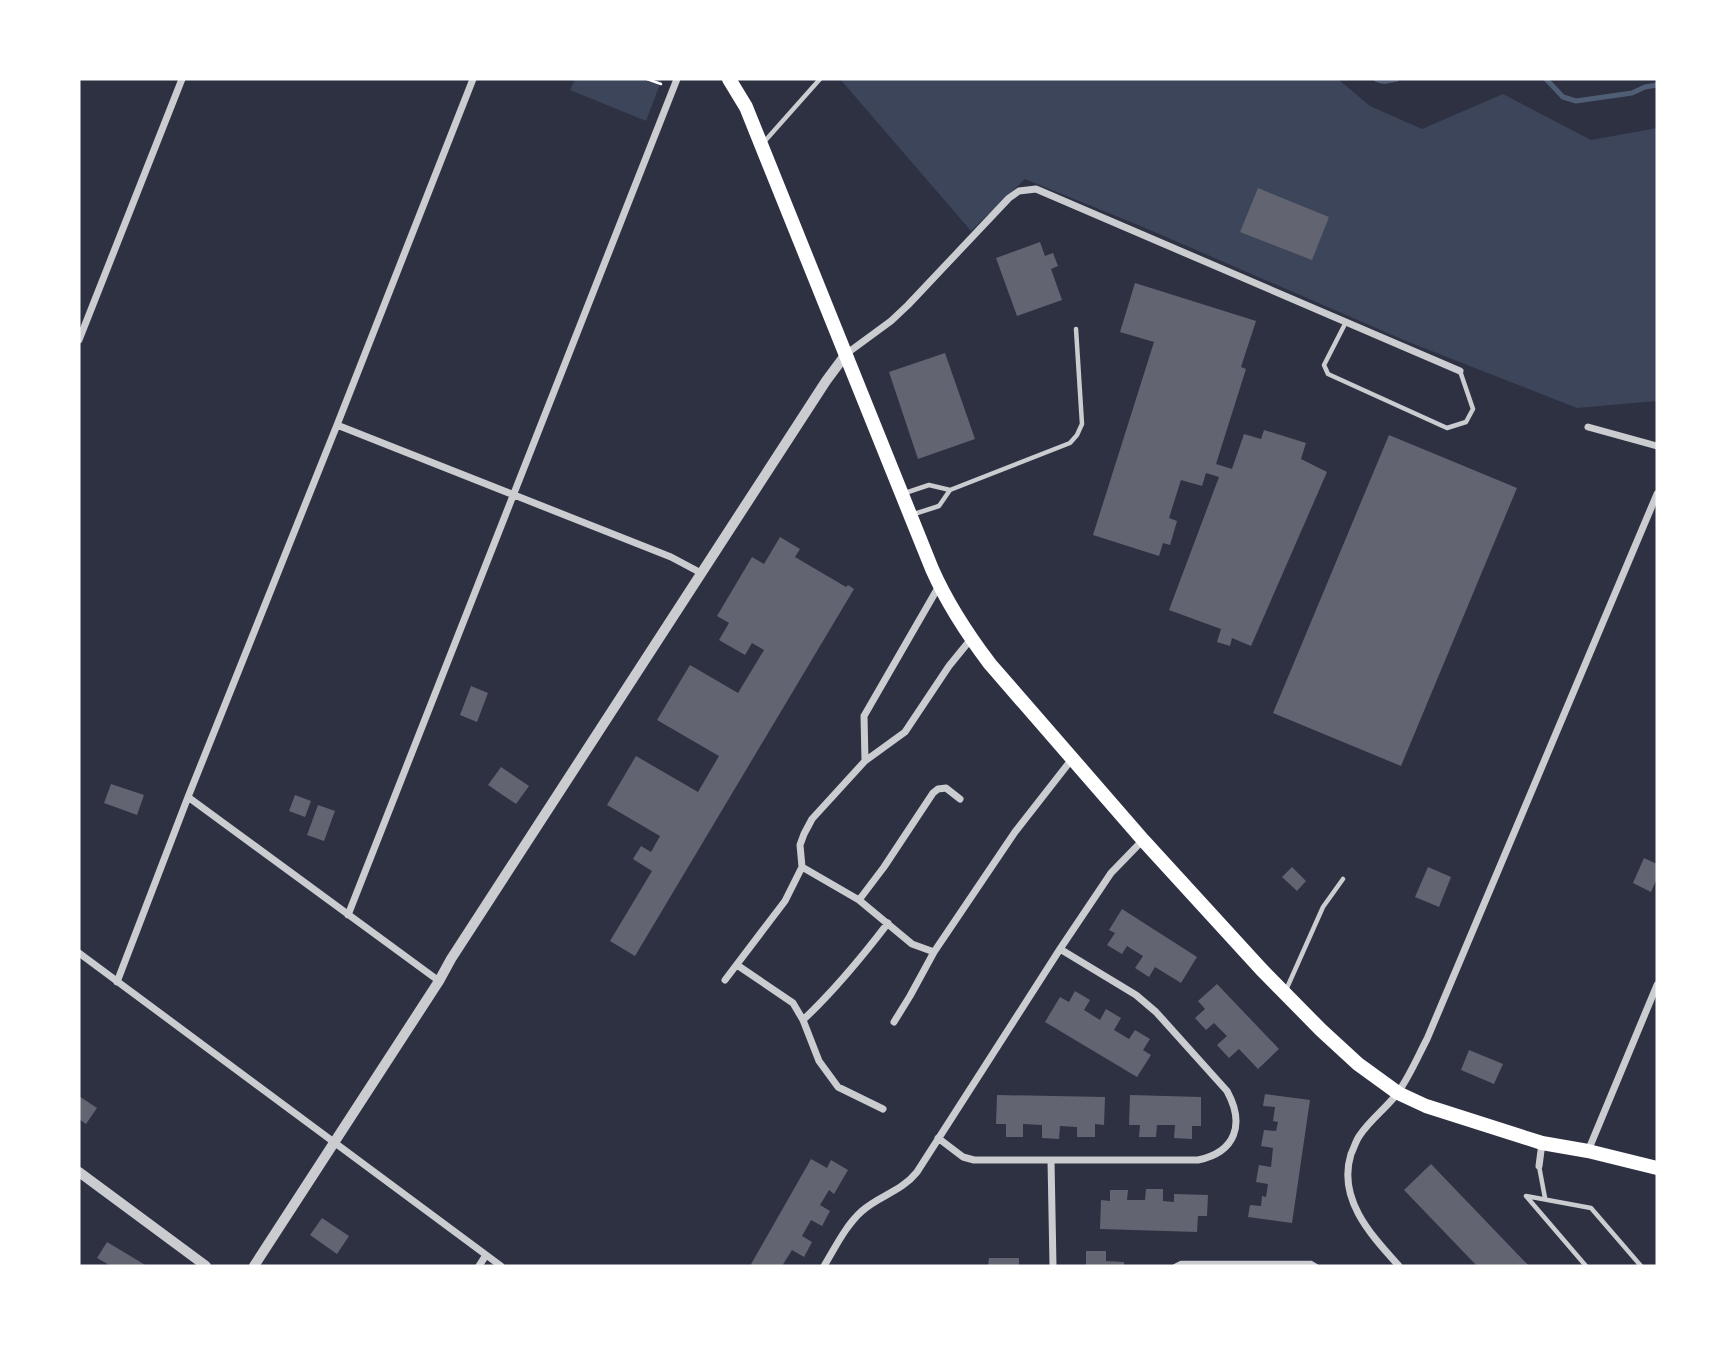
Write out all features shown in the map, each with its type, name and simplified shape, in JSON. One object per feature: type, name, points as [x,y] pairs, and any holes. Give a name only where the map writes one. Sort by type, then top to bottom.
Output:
[{"type":"main road","points":[[729,79],[746,107],[939,585],[971,639],[990,664],[1143,840],[1284,993],[1345,1052],[1398,1093],[1426,1106],[1542,1143],[1657,1168]]},
{"type":"street","points":[[79,340],[183,79]]},
{"type":"street","points":[[117,982],[473,79]]},
{"type":"street","points":[[348,915],[677,79]]},
{"type":"street","points":[[254,1266],[826,380],[846,355],[908,306],[1009,198],[1019,191],[1030,189],[1044,192],[1460,371]]},
{"type":"street","points":[[337,425],[671,557],[701,573]]},
{"type":"street","points":[[1588,427],[1657,446]]},
{"type":"street","points":[[1399,1266],[1357,1214],[1348,1189],[1350,1157],[1360,1135],[1398,1093],[1427,1039],[1657,494]]},
{"type":"street","points":[[865,761],[864,716],[939,585]]},
{"type":"street","points":[[725,980],[785,901],[802,867],[800,845],[812,819],[865,761],[905,732],[971,639]]},
{"type":"street","points":[[894,1022],[934,951],[1015,832],[1073,757]]},
{"type":"street","points":[[859,900],[933,793],[946,788],[960,799]]},
{"type":"street","points":[[188,797],[439,981]]},
{"type":"street","points":[[824,1266],[860,1213],[911,1179],[1111,873],[1143,840]]},
{"type":"street","points":[[802,867],[859,900],[912,944],[934,951]]},
{"type":"street","points":[[803,1020],[854,968],[888,923]]},
{"type":"street","points":[[938,1138],[963,1157],[974,1160],[1198,1160],[1210,1158],[1223,1151],[1230,1142],[1236,1128],[1236,1116],[1234,1103],[1227,1091],[1156,1012],[1136,995],[1060,949]]},
{"type":"street","points":[[79,953],[501,1266]]},
{"type":"street","points":[[737,965],[793,1003],[803,1020],[819,1061],[838,1087],[883,1109]]},
{"type":"street","points":[[1588,1151],[1657,985]]},
{"type":"street","points":[[1539,1166],[1542,1143]]},
{"type":"street","points":[[1051,1160],[1053,1266]]},
{"type":"street","points":[[79,1172],[206,1266]]},
{"type":"street","points":[[478,1266],[486,1255]]},
{"type":"lane","points":[[761,145],[820,79]]},
{"type":"lane","points":[[1346,322],[1324,365],[1328,374],[1447,428],[1466,422],[1473,409],[1460,371]]},
{"type":"lane","points":[[910,516],[939,506],[950,490],[1070,443],[1082,424],[1076,330]]},
{"type":"lane","points":[[902,494],[929,485],[950,490]]},
{"type":"lane","points":[[1284,993],[1324,908],[1343,879]]},
{"type":"lane","points":[[1539,1166],[1545,1198]]},
{"type":"lane","points":[[1586,1266],[1526,1196],[1591,1208],[1641,1266]]},
{"type":"lane","points":[[1175,1266],[1181,1263],[1311,1263],[1317,1266]]},
{"type":"path","points":[[648,79],[661,84]]},
{"type":"shaded area","points":[[575,79],[662,79],[646,121],[570,90]]},
{"type":"shaded area","points":[[840,79],[1338,79],[1370,106],[1422,129],[1503,94],[1591,140],[1657,128],[1657,401],[1577,408],[1406,341],[1025,179],[971,231]]},
{"type":"building","points":[[1258,188],[1329,217],[1312,260],[1240,232]]},
{"type":"building","points":[[1040,242],[1045,256],[1053,253],[1058,266],[1051,269],[1062,300],[1017,316],[996,258]]},
{"type":"building","points":[[1135,283],[1256,321],[1241,367],[1246,369],[1216,464],[1232,469],[1244,434],[1261,439],[1264,430],[1306,443],[1301,459],[1327,472],[1251,646],[1232,638],[1230,646],[1217,642],[1221,629],[1169,610],[1219,477],[1206,473],[1202,486],[1181,480],[1169,518],[1177,521],[1170,545],[1163,543],[1159,556],[1093,535],[1154,342],[1120,332]]},
{"type":"building","points":[[945,353],[975,439],[918,459],[889,372]]},
{"type":"building","points":[[1389,435],[1517,488],[1401,766],[1273,713]]},
{"type":"building","points":[[780,537],[800,549],[795,557],[854,589],[635,956],[610,941],[652,871],[633,859],[641,846],[651,852],[660,836],[607,805],[636,756],[698,792],[719,756],[657,720],[690,665],[738,693],[764,650],[752,643],[745,655],[719,640],[729,623],[717,616],[752,557],[764,564]]},
{"type":"building","points":[[471,686],[488,693],[477,722],[460,715]]},
{"type":"building","points":[[501,767],[529,786],[516,804],[488,785]]},
{"type":"building","points":[[111,784],[144,795],[137,815],[104,803]]},
{"type":"building","points":[[295,795],[311,801],[305,817],[289,811]]},
{"type":"building","points":[[318,805],[335,811],[324,841],[307,835]]},
{"type":"building","points":[[1644,858],[1657,864],[1657,878],[1651,892],[1633,883]]},
{"type":"building","points":[[1292,867],[1306,881],[1297,891],[1282,877]]},
{"type":"building","points":[[1428,867],[1451,877],[1439,907],[1415,897]]},
{"type":"building","points":[[1122,909],[1197,957],[1181,983],[1155,967],[1149,977],[1135,968],[1143,956],[1127,946],[1122,954],[1107,945],[1115,933],[1109,930]]},
{"type":"building","points":[[1217,984],[1279,1049],[1258,1069],[1239,1049],[1229,1058],[1217,1045],[1227,1036],[1214,1023],[1206,1030],[1195,1018],[1205,1009],[1198,1001]]},
{"type":"building","points":[[1075,991],[1090,1000],[1084,1010],[1100,1020],[1106,1009],[1121,1018],[1114,1030],[1129,1039],[1135,1030],[1150,1039],[1143,1050],[1151,1055],[1137,1077],[1045,1022],[1060,997],[1069,1002]]},
{"type":"building","points":[[1469,1050],[1503,1064],[1494,1084],[1461,1070]]},
{"type":"building","points":[[1265,1094],[1310,1100],[1292,1223],[1248,1217],[1250,1205],[1261,1206],[1262,1196],[1266,1197],[1268,1184],[1256,1182],[1259,1165],[1271,1167],[1273,1148],[1261,1146],[1264,1130],[1276,1131],[1278,1122],[1273,1121],[1275,1107],[1263,1106]]},
{"type":"building","points":[[997,1095],[1105,1097],[1104,1125],[1095,1124],[1095,1137],[1077,1137],[1077,1127],[1060,1126],[1059,1139],[1042,1138],[1042,1125],[1023,1124],[1023,1137],[1006,1137],[1006,1124],[996,1124]]},
{"type":"building","points":[[1130,1095],[1201,1097],[1201,1126],[1192,1126],[1192,1139],[1174,1138],[1175,1125],[1157,1125],[1156,1137],[1139,1137],[1140,1125],[1129,1125]]},
{"type":"building","points":[[79,1096],[97,1108],[86,1124],[79,1119]]},
{"type":"building","points":[[811,1159],[827,1168],[831,1160],[848,1170],[834,1194],[829,1190],[820,1205],[830,1211],[822,1226],[811,1220],[802,1236],[812,1242],[804,1257],[792,1250],[782,1266],[750,1266]]},
{"type":"building","points":[[1431,1164],[1529,1266],[1477,1266],[1404,1190]]},
{"type":"building","points":[[1146,1189],[1163,1189],[1163,1201],[1174,1202],[1174,1194],[1208,1195],[1207,1216],[1198,1216],[1197,1232],[1100,1229],[1101,1200],[1110,1201],[1110,1190],[1128,1190],[1127,1200],[1145,1200]]},
{"type":"building","points":[[322,1218],[349,1236],[337,1254],[310,1235]]},
{"type":"building","points":[[107,1242],[147,1266],[111,1266],[97,1258]]},
{"type":"building","points":[[1086,1251],[1106,1251],[1106,1261],[1124,1262],[1124,1266],[1086,1266]]},
{"type":"building","points":[[989,1258],[1019,1258],[1019,1266],[988,1266]]},
{"type":"waterway","points":[[1376,79],[1397,79]]},
{"type":"waterway","points":[[1546,79],[1563,97],[1576,101],[1632,93],[1657,85]]}]
